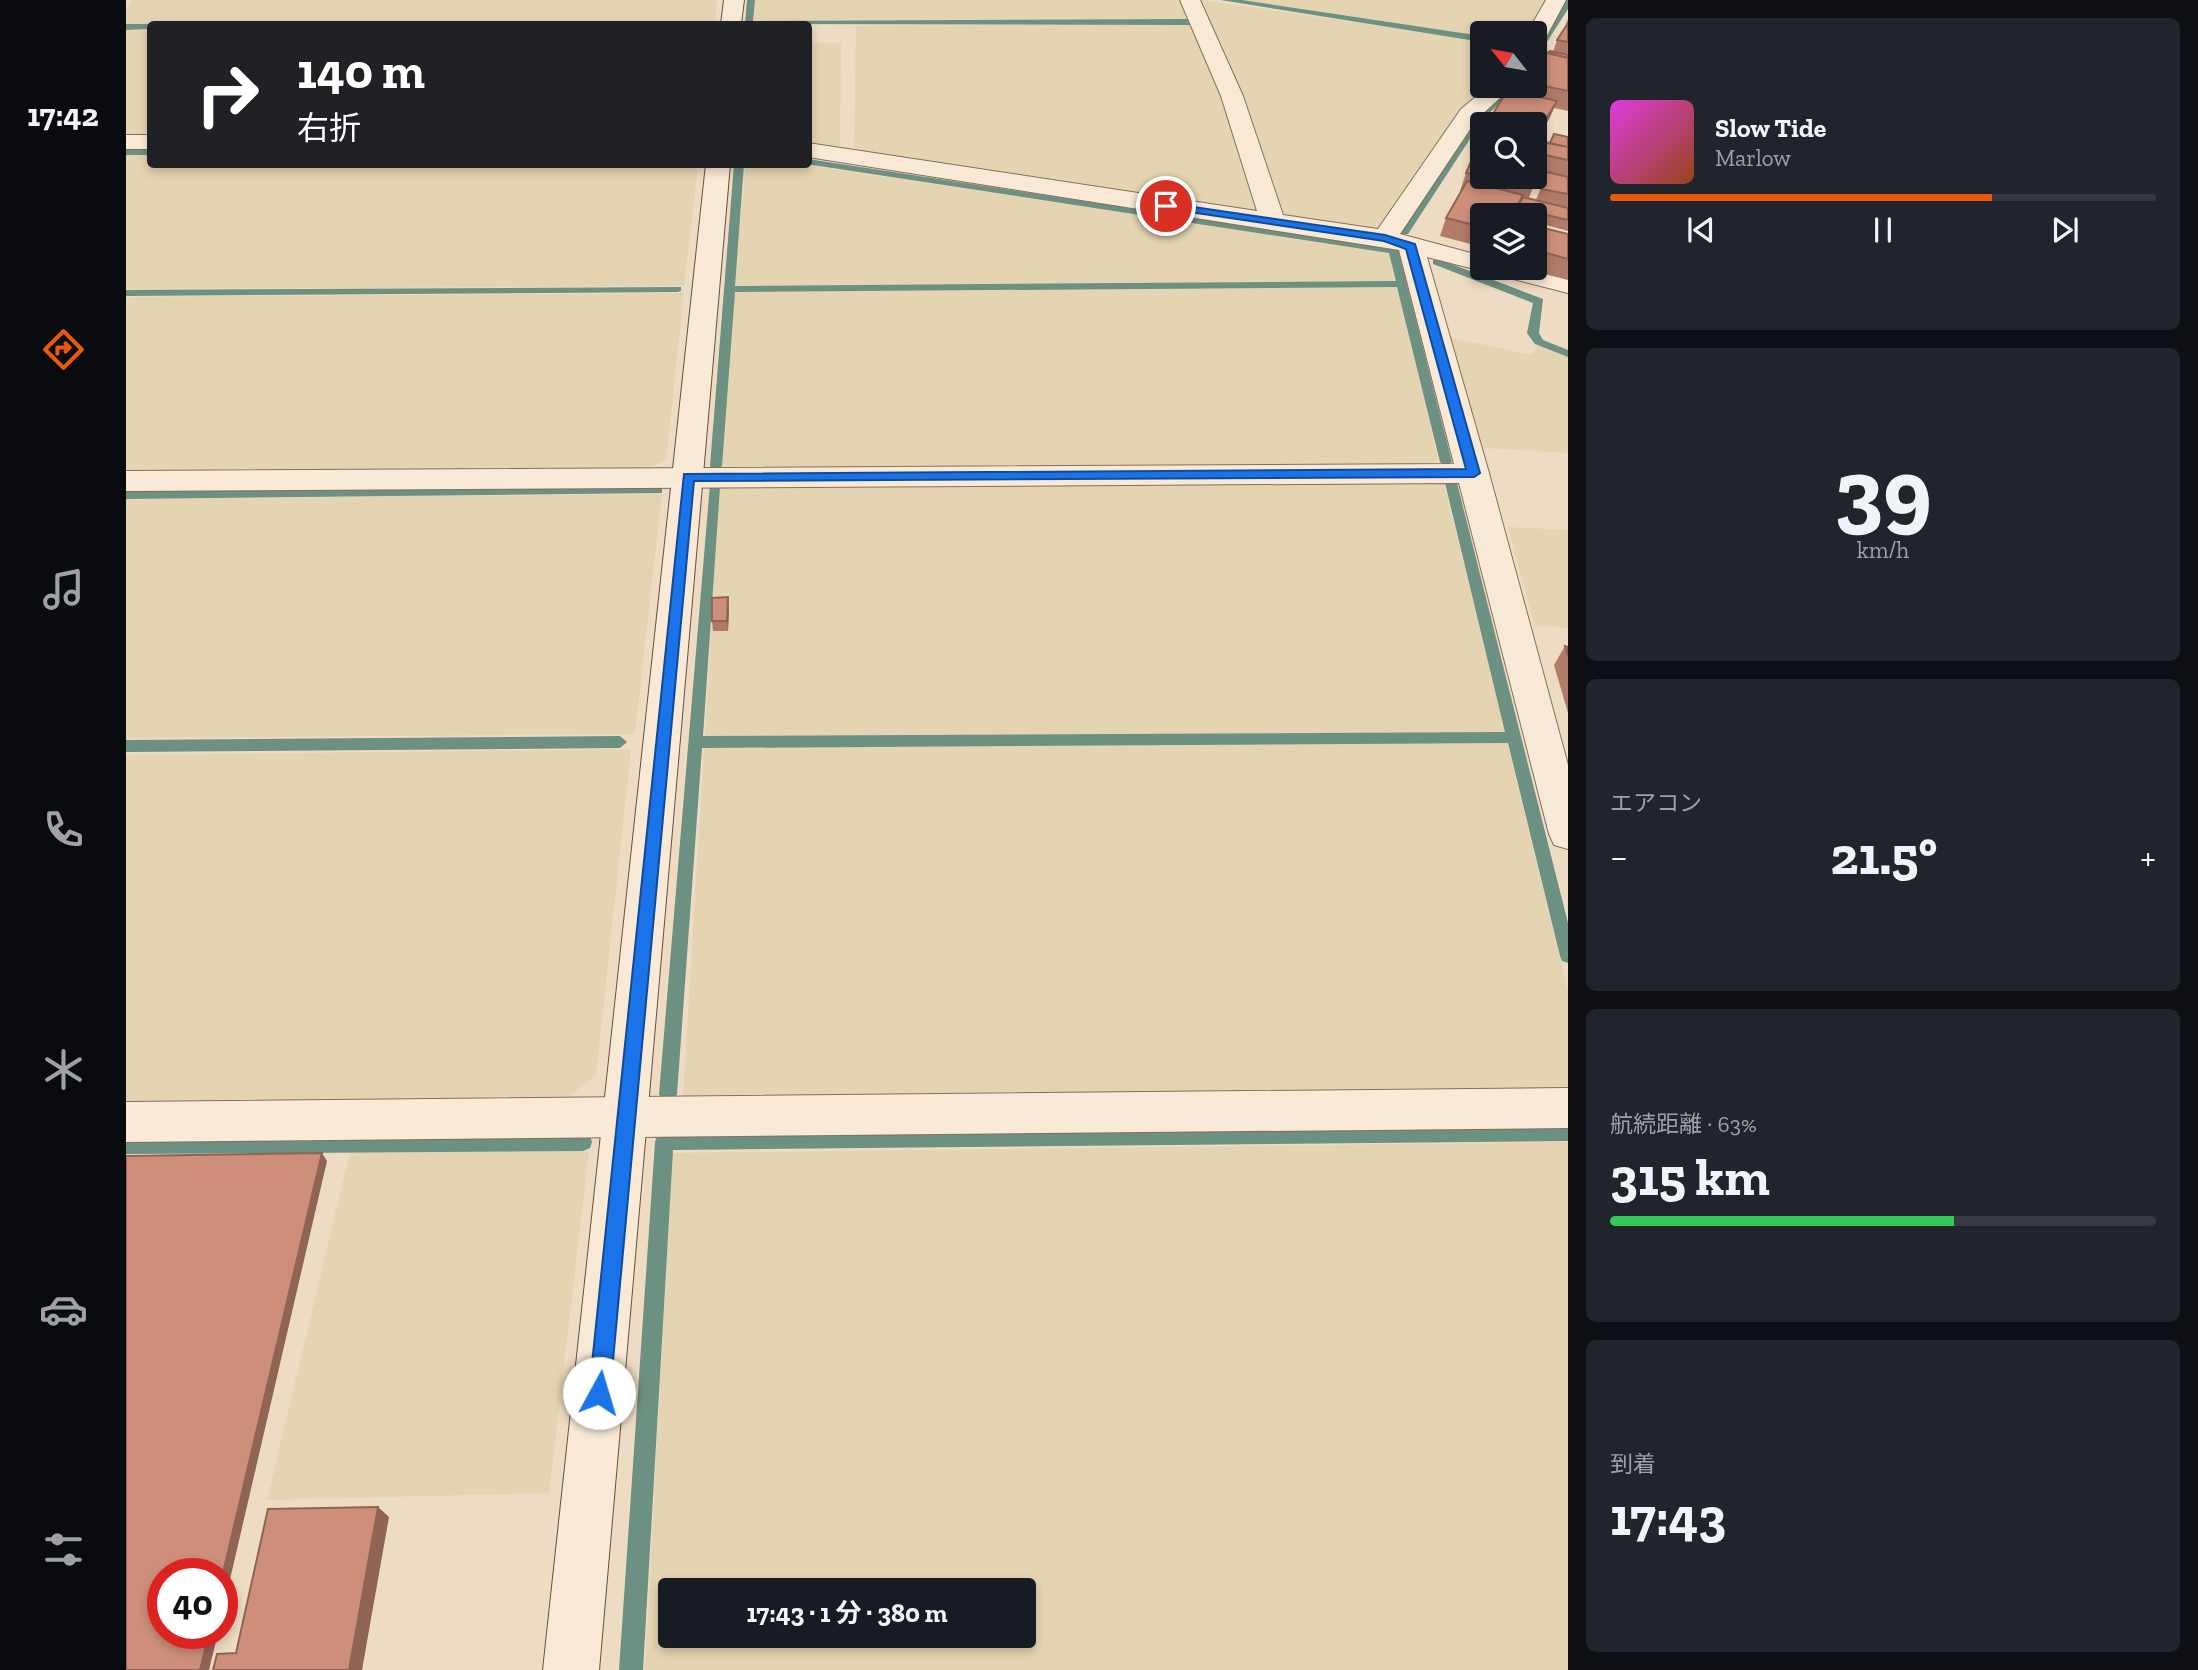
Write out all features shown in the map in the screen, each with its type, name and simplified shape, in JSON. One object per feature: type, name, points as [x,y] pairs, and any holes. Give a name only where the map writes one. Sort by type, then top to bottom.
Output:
[{"type":"street","points":[[732,21],[734,0]]},
{"type":"street","points":[[1190,0],[1232,96],[1273,223]]},
{"type":"street","points":[[1545,21],[1556,0]]},
{"type":"street","points":[[1547,29],[1568,27]]},
{"type":"street","points":[[1488,98],[1469,114],[1398,243],[1474,473],[1568,834]]},
{"type":"street","points":[[126,142],[147,142]]},
{"type":"street","points":[[812,151],[1398,243],[1470,261]]},
{"type":"street","points":[[571,1670],[718,168]]},
{"type":"street","points":[[1547,280],[1568,285]]},
{"type":"street","points":[[126,481],[1474,473]]},
{"type":"street","points":[[126,1122],[627,1115],[1568,1108]]},
{"type":"shaded area","points":[[133,0],[717,0],[715,21],[147,21],[147,24],[126,24],[126,9]]},
{"type":"shaded area","points":[[755,0],[1182,0],[1193,19],[812,22],[753,21]]},
{"type":"shaded area","points":[[1201,0],[1470,39],[1470,98],[1478,98],[1463,110],[1386,226],[1373,229],[1296,220],[1281,215],[1240,91]]},
{"type":"shaded area","points":[[1244,0],[1549,0],[1538,21],[1470,21],[1470,34]]},
{"type":"shaded area","points":[[1193,24],[1261,207],[1258,212],[862,152],[854,147],[856,26]]},
{"type":"shaded area","points":[[126,30],[147,30],[147,136],[126,136]]},
{"type":"shaded area","points":[[812,43],[841,43],[840,146],[812,143]]},
{"type":"shaded area","points":[[126,155],[147,155],[147,168],[698,168],[684,286],[126,289]]},
{"type":"shaded area","points":[[812,166],[1389,252],[1397,284],[734,285],[746,168]]},
{"type":"shaded area","points":[[1399,285],[1439,465],[722,468],[733,291]]},
{"type":"shaded area","points":[[684,293],[666,460],[647,469],[126,474],[126,297]]},
{"type":"shaded area","points":[[1449,337],[1531,355],[1538,345],[1568,357],[1568,453],[1483,448]]},
{"type":"shaded area","points":[[1443,481],[1507,733],[705,736],[719,486]]},
{"type":"shaded area","points":[[662,494],[635,734],[126,738],[126,499]]},
{"type":"shaded area","points":[[1508,527],[1568,530],[1568,628],[1535,626]]},
{"type":"shaded area","points":[[1507,742],[1568,991],[1568,1088],[683,1096],[704,748]]},
{"type":"shaded area","points":[[631,749],[596,1076],[564,1099],[126,1104],[126,755]]},
{"type":"shaded area","points":[[1568,1142],[1568,1670],[645,1670],[672,1153]]},
{"type":"shaded area","points":[[589,1151],[549,1493],[267,1500],[350,1152]]},
{"type":"building","points":[[1568,23],[1568,42],[1557,40]]},
{"type":"building","points":[[1550,51],[1568,55],[1568,58],[1547,53]]},
{"type":"building","points":[[1547,52],[1568,58],[1568,91],[1547,87]]},
{"type":"building","points":[[1503,98],[1544,98],[1557,101],[1547,117],[1547,112],[1494,112]]},
{"type":"building","points":[[1554,134],[1568,137],[1568,147],[1547,143],[1550,143]]},
{"type":"building","points":[[1547,143],[1568,147],[1568,160],[1547,155]]},
{"type":"building","points":[[1547,172],[1568,177],[1568,194],[1541,189],[1547,189]]},
{"type":"building","points":[[1467,181],[1470,182],[1470,189],[1499,189],[1523,195],[1519,203],[1470,203],[1470,224],[1446,218]]},
{"type":"building","points":[[1523,197],[1568,208],[1568,220],[1547,215],[1547,203],[1520,203]]},
{"type":"building","points":[[1547,229],[1568,234],[1568,259],[1547,253]]},
{"type":"building","points":[[728,597],[727,621],[712,621],[712,598]]},
{"type":"building","points":[[322,1153],[226,1558],[147,1558],[147,1649],[205,1649],[200,1670],[126,1670],[126,1156]]},
{"type":"building","points":[[378,1507],[349,1670],[213,1670],[217,1654],[236,1653],[238,1649],[268,1509]]},
{"type":"waterway","points":[[749,21],[751,0]]},
{"type":"waterway","points":[[1225,0],[1470,37]]},
{"type":"waterway","points":[[1556,23],[1568,1]]},
{"type":"waterway","points":[[812,24],[1190,22]]},
{"type":"waterway","points":[[126,27],[147,27]]},
{"type":"waterway","points":[[1547,36],[1553,27]]},
{"type":"waterway","points":[[1404,232],[1479,117],[1500,98]]},
{"type":"waterway","points":[[126,152],[147,152]]},
{"type":"waterway","points":[[812,163],[1394,251],[1446,462]]},
{"type":"waterway","points":[[729,289],[739,168]]},
{"type":"waterway","points":[[1437,262],[1539,301],[1533,333],[1539,342],[1568,354]]},
{"type":"waterway","points":[[729,289],[1402,284]]},
{"type":"waterway","points":[[126,293],[677,289]]},
{"type":"waterway","points":[[716,466],[729,289]]},
{"type":"waterway","points":[[1451,483],[1514,737]]},
{"type":"waterway","points":[[668,1094],[714,487]]},
{"type":"waterway","points":[[126,495],[658,490]]},
{"type":"waterway","points":[[695,742],[1514,737]]},
{"type":"waterway","points":[[1514,737],[1568,956]]},
{"type":"waterway","points":[[126,746],[620,742]]},
{"type":"waterway","points":[[631,1670],[664,1142],[1568,1133]]},
{"type":"waterway","points":[[126,1145],[583,1142]]},
{"type":"route","points":[[599,1393],[688,477],[1474,473],[1411,247],[1385,239],[1166,206]]}]
